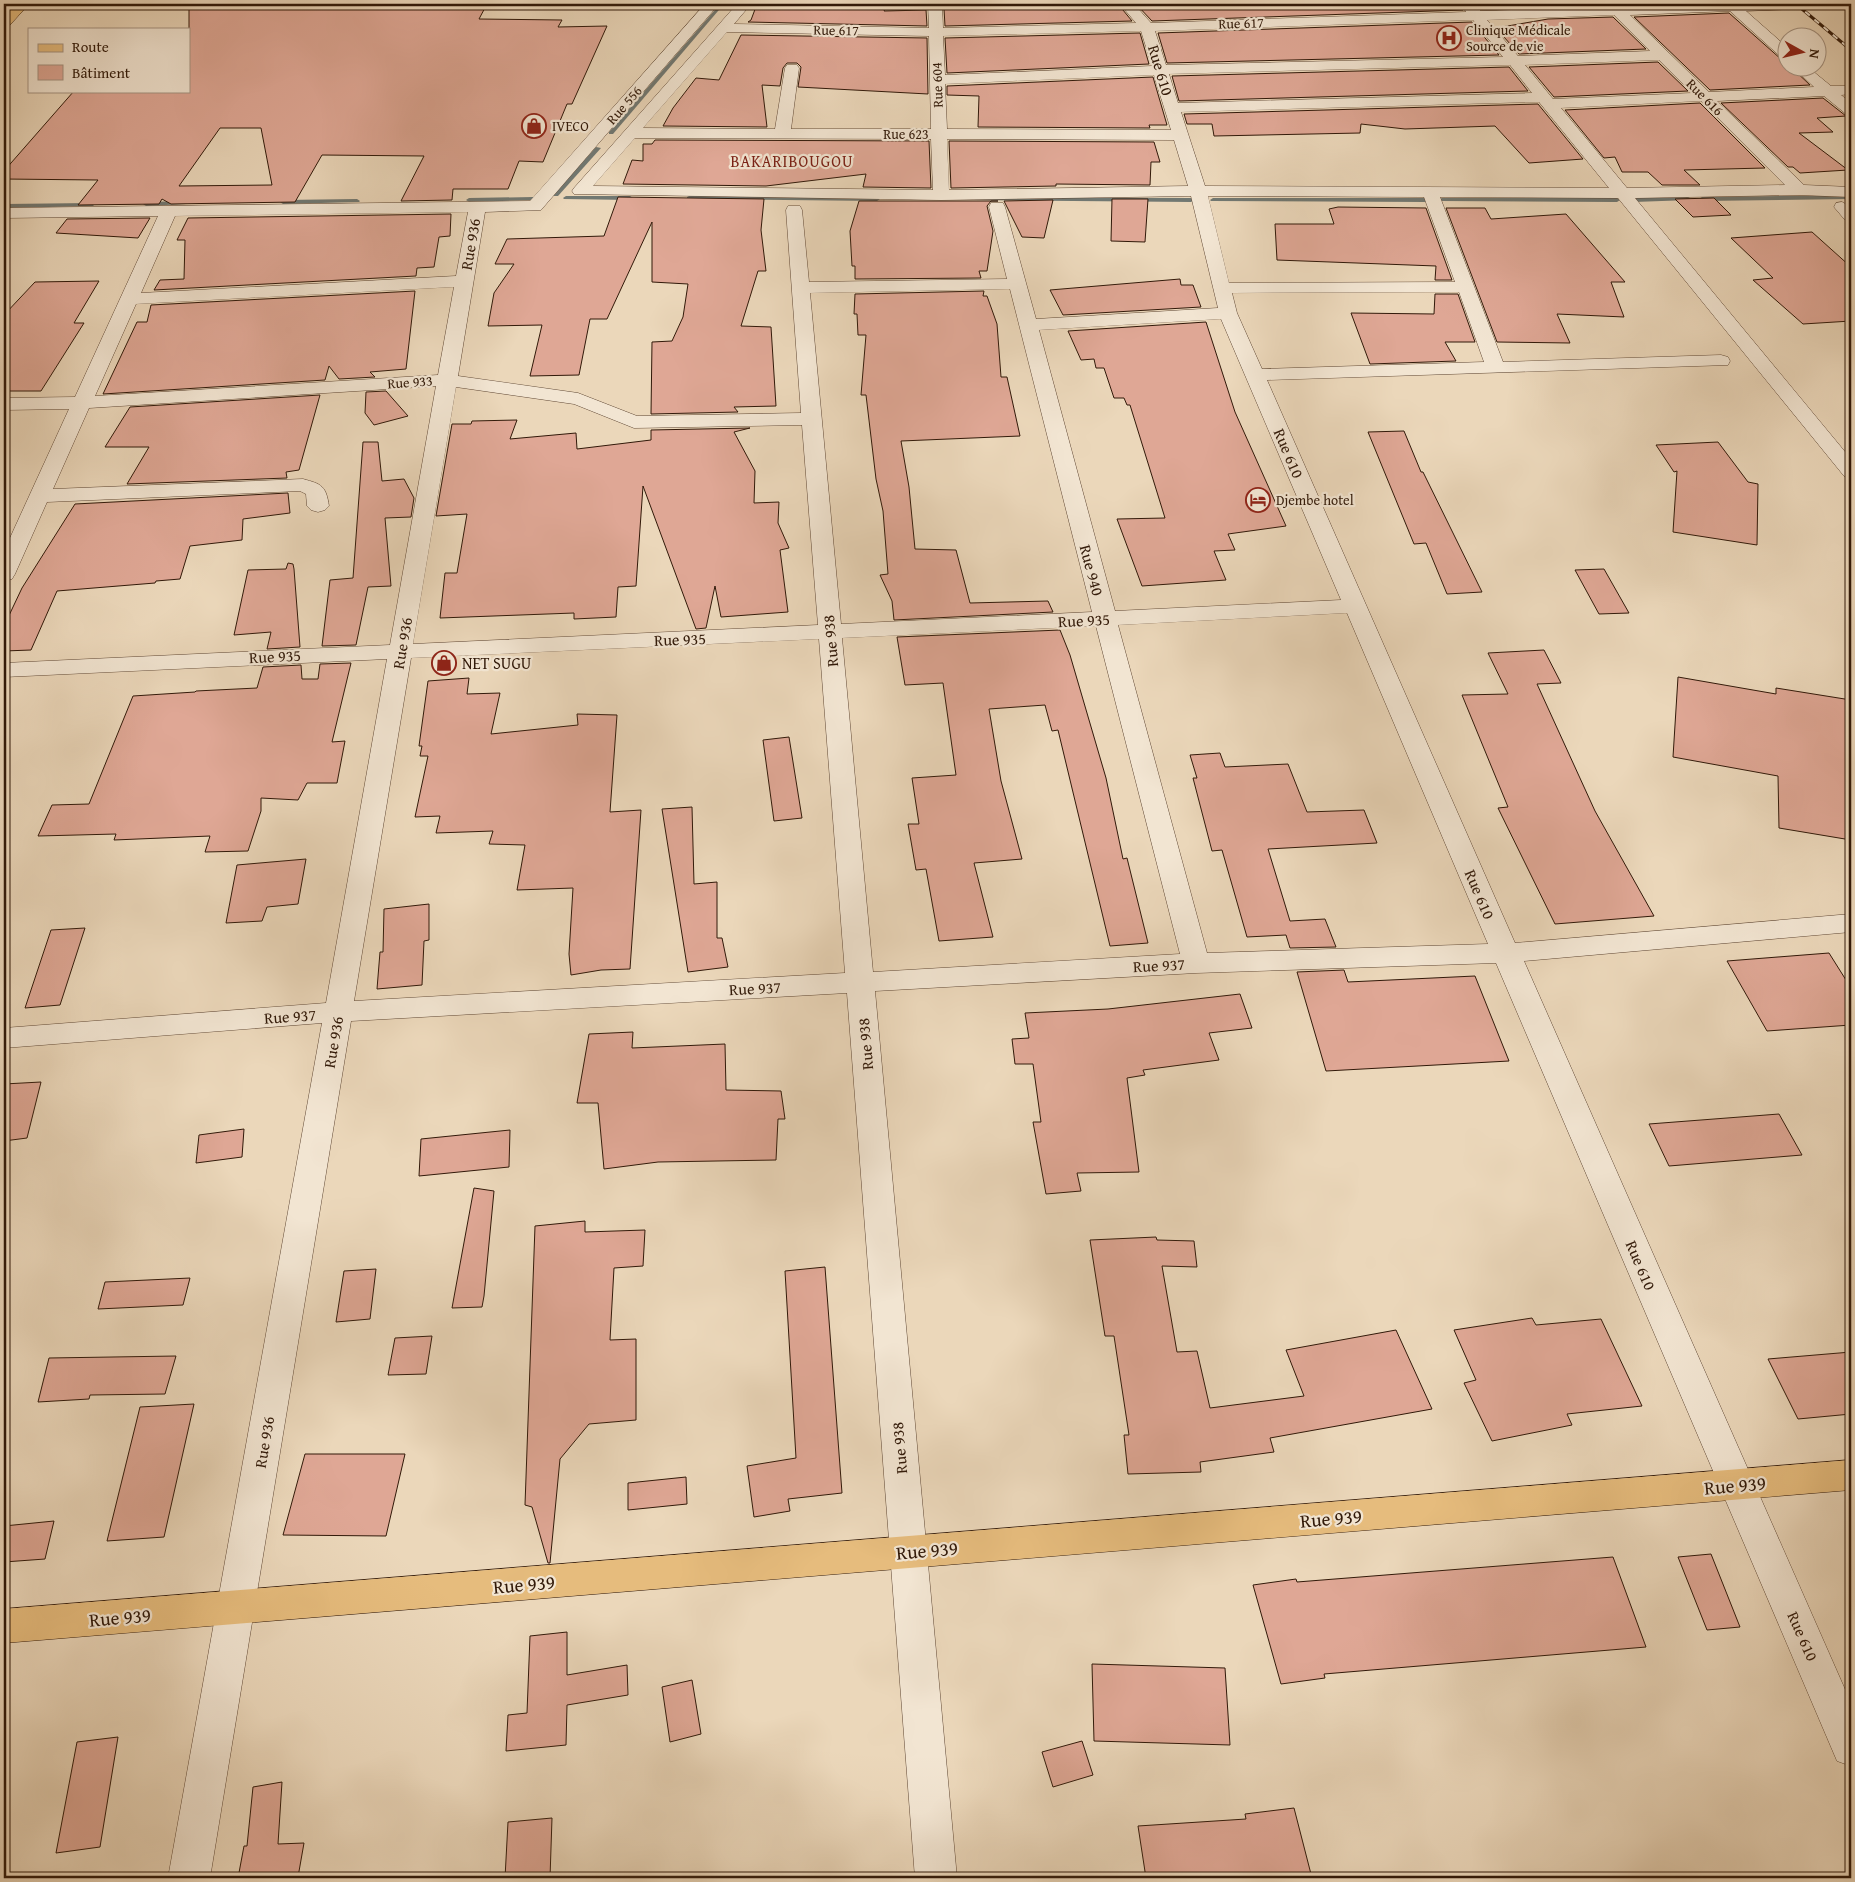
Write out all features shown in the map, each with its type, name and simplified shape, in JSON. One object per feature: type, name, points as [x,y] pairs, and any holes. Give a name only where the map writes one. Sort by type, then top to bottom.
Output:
[{"type":"main road","points":[[4,23],[22,4]]},
{"type":"main road","name":"Rue 939","points":[[4,1626],[1851,1475]]},
{"type":"street","name":"Rue 556","points":[[477,207],[535,206],[712,4]]},
{"type":"street","points":[[744,4],[580,191],[941,195],[1198,191],[1621,193],[1799,190],[1851,192]]},
{"type":"street","name":"Rue 604","points":[[935,4],[941,195]]},
{"type":"street","points":[[1127,4],[1147,27]]},
{"type":"street","name":"Rue 617","points":[[724,28],[936,32],[1147,27],[1471,10],[1819,4]]},
{"type":"street","points":[[1731,5],[1778,47]]},
{"type":"street","name":"Rue 616","points":[[1615,7],[1799,190]]},
{"type":"street","points":[[1471,10],[1851,472]]},
{"type":"street","name":"Rue 610","points":[[1147,27],[1198,191],[1225,300],[1255,375],[1851,1747]]},
{"type":"street","points":[[937,80],[1161,70],[1514,61],[1664,55]]},
{"type":"street","points":[[782,134],[792,68]]},
{"type":"street","points":[[1812,78],[1851,111]]},
{"type":"street","points":[[1172,108],[1705,97],[1851,90]]},
{"type":"street","name":"Rue 623","points":[[594,139],[782,134],[1181,135]]},
{"type":"street","points":[[1430,192],[1496,368]]},
{"type":"street","points":[[4,212],[477,207]]},
{"type":"street","name":"Rue 936","points":[[189,1878],[477,207]]},
{"type":"street","name":"Rue 940","points":[[996,207],[1196,963]]},
{"type":"street","points":[[4,574],[169,210]]},
{"type":"street","name":"Rue 938","points":[[794,210],[936,1878]]},
{"type":"street","points":[[129,299],[464,281]]},
{"type":"street","points":[[800,288],[1017,284]]},
{"type":"street","points":[[1028,325],[1225,300],[1466,287]]},
{"type":"street","points":[[1255,375],[1721,362]]},
{"type":"street","name":"Rue 933","points":[[4,404],[82,402],[447,380],[578,399],[634,422],[812,419]]},
{"type":"street","points":[[39,496],[303,485],[316,491],[318,506]]},
{"type":"street","name":"Rue 935","points":[[4,670],[401,650],[830,633],[1356,606]]},
{"type":"street","name":"Rue 937","points":[[4,1038],[338,1012],[860,982],[1196,963],[1506,953],[1851,923]]},
{"type":"building","points":[[189,4],[304,4],[303,6],[487,4],[479,19],[562,20],[558,27],[607,26],[572,104],[567,104],[543,162],[519,161],[508,189],[453,189],[452,200],[401,201],[424,156],[322,155],[295,202],[171,204],[162,199],[159,204],[78,205],[98,180],[4,179],[4,171],[73,92],[190,92]],"holes":[[[220,128],[261,128],[272,185],[179,186]]]},
{"type":"building","points":[[757,4],[887,4],[884,11],[926,10],[927,26],[748,22],[751,20]]},
{"type":"building","points":[[986,4],[1118,4],[1132,21],[945,26],[944,9],[989,8]]},
{"type":"building","points":[[1136,4],[1163,4],[1165,6],[1220,4],[1460,4],[1463,10],[1152,21]]},
{"type":"building","points":[[1729,13],[1778,56],[1778,78],[1803,78],[1810,85],[1710,90],[1634,17]]},
{"type":"building","points":[[1613,17],[1646,49],[1519,54],[1496,28],[1548,19]]},
{"type":"building","points":[[1472,22],[1499,55],[1167,63],[1158,33]]},
{"type":"building","points":[[1140,33],[1149,64],[947,73],[945,38]]},
{"type":"building","points":[[741,35],[927,38],[928,94],[798,87],[801,67],[797,63],[787,63],[783,68],[780,86],[762,85],[767,127],[663,126],[673,108],[696,78],[719,80]]},
{"type":"building","points":[[1658,62],[1688,91],[1554,97],[1529,67]]},
{"type":"building","points":[[1509,67],[1528,91],[1179,101],[1172,76]]},
{"type":"building","points":[[1153,77],[1167,125],[1149,125],[1150,128],[978,127],[979,96],[947,95],[947,86]]},
{"type":"building","points":[[1823,98],[1846,116],[1817,118],[1833,132],[1799,133],[1848,170],[1800,173],[1793,167],[1788,167],[1721,103]]},
{"type":"building","points":[[1700,103],[1765,168],[1684,170],[1700,185],[1662,185],[1648,172],[1622,172],[1615,157],[1604,158],[1565,110]]},
{"type":"building","points":[[1538,104],[1583,159],[1529,163],[1495,126],[1405,129],[1361,124],[1360,133],[1214,136],[1212,124],[1187,124],[1184,114]]},
{"type":"building","points":[[655,140],[929,141],[931,188],[863,187],[866,174],[766,186],[623,184],[632,160],[643,161],[643,144],[652,144]]},
{"type":"building","points":[[949,141],[1154,142],[1160,162],[1151,162],[1150,185],[1056,184],[1056,186],[951,188]]},
{"type":"building","points":[[618,197],[764,199],[761,230],[766,271],[758,271],[741,326],[771,327],[776,406],[734,407],[738,412],[651,414],[652,342],[672,341],[683,317],[688,284],[652,282],[652,222],[607,319],[590,319],[579,375],[530,376],[542,325],[488,326],[494,293],[514,264],[495,264],[507,239],[604,236]]},
{"type":"building","points":[[1714,198],[1731,215],[1693,217],[1675,199]]},
{"type":"building","points":[[1112,199],[1148,199],[1145,242],[1111,241]]},
{"type":"building","points":[[1053,200],[1044,238],[1022,237],[1004,201]]},
{"type":"building","points":[[859,201],[991,201],[987,206],[993,231],[987,271],[979,271],[981,278],[855,279],[855,266],[852,266],[850,231]]},
{"type":"building","points":[[1338,207],[1426,208],[1452,280],[1435,280],[1436,266],[1277,260],[1275,224],[1334,224],[1329,209]]},
{"type":"building","points":[[1446,208],[1485,208],[1491,219],[1566,214],[1625,282],[1611,282],[1624,317],[1557,314],[1570,343],[1497,342]]},
{"type":"building","points":[[451,214],[450,236],[439,237],[434,267],[417,268],[416,276],[154,290],[160,280],[184,279],[185,240],[177,240],[188,218]]},
{"type":"building","points":[[150,218],[138,238],[56,233],[67,219]]},
{"type":"building","points":[[1812,232],[1851,267],[1851,321],[1803,324],[1753,280],[1773,278],[1731,238]]},
{"type":"building","points":[[1180,279],[1181,285],[1193,285],[1201,307],[1063,315],[1050,290]]},
{"type":"building","points":[[99,281],[74,323],[84,323],[41,391],[4,391],[4,315],[35,282]]},
{"type":"building","points":[[415,291],[406,369],[370,372],[375,377],[339,379],[329,366],[325,380],[103,394],[137,322],[147,322],[151,305]]},
{"type":"building","points":[[984,291],[983,296],[987,296],[997,324],[1001,377],[1007,377],[1020,436],[901,441],[909,487],[915,549],[956,550],[970,603],[1048,601],[1053,612],[894,620],[892,601],[880,575],[888,574],[883,511],[876,479],[866,395],[861,395],[866,335],[858,335],[857,314],[854,314],[855,294]]},
{"type":"building","points":[[1435,294],[1458,294],[1475,342],[1445,342],[1456,361],[1370,364],[1351,313],[1434,314]]},
{"type":"building","points":[[1206,322],[1235,412],[1286,526],[1228,534],[1235,550],[1214,551],[1226,580],[1142,586],[1117,519],[1165,518],[1130,405],[1127,405],[1124,398],[1114,398],[1104,368],[1096,368],[1094,359],[1081,360],[1068,331]]},
{"type":"building","points":[[386,391],[408,416],[374,425],[365,413],[366,392]]},
{"type":"building","points":[[320,395],[299,470],[286,472],[287,478],[127,484],[149,447],[105,447],[130,407]]},
{"type":"building","points":[[517,420],[510,439],[576,433],[577,449],[651,440],[651,430],[750,428],[734,432],[755,471],[754,503],[779,502],[778,523],[789,548],[780,550],[788,612],[721,617],[715,586],[706,628],[696,629],[643,486],[636,586],[618,587],[616,617],[574,619],[574,613],[440,618],[445,573],[457,573],[467,514],[436,516],[452,424],[471,424],[472,421]]},
{"type":"building","points":[[1404,431],[1421,472],[1423,472],[1482,592],[1447,594],[1426,543],[1414,544],[1368,432]]},
{"type":"building","points":[[363,442],[378,442],[382,481],[404,479],[414,498],[411,517],[385,518],[391,586],[368,587],[356,645],[322,646],[330,580],[353,578]]},
{"type":"building","points":[[1718,442],[1748,482],[1758,484],[1757,545],[1673,532],[1677,471],[1674,472],[1656,445]]},
{"type":"building","points":[[288,493],[290,513],[243,519],[242,540],[190,546],[180,579],[156,581],[155,583],[57,591],[31,650],[4,651],[4,626],[22,588],[75,504]]},
{"type":"building","points":[[288,563],[293,564],[294,569],[300,647],[267,649],[271,632],[234,635],[248,570],[286,569]]},
{"type":"building","points":[[1604,569],[1629,613],[1599,614],[1575,570]]},
{"type":"building","points":[[1060,630],[1070,655],[1106,778],[1123,859],[1127,858],[1148,943],[1110,946],[1058,730],[1052,731],[1045,705],[989,709],[1001,781],[1022,859],[974,863],[993,937],[939,941],[926,869],[916,870],[908,824],[919,824],[912,778],[956,775],[943,683],[905,685],[897,637]]},
{"type":"building","points":[[1544,650],[1561,683],[1537,684],[1595,811],[1654,916],[1555,924],[1498,808],[1508,807],[1462,695],[1508,694],[1488,653]]},
{"type":"building","points":[[351,663],[332,742],[345,741],[337,783],[307,783],[298,800],[261,798],[261,811],[248,851],[205,852],[210,836],[114,840],[116,834],[38,836],[52,805],[89,804],[133,696],[257,688],[263,667],[301,665],[302,679],[318,679],[320,664]]},
{"type":"building","points":[[1678,677],[1776,694],[1776,688],[1851,700],[1851,840],[1779,828],[1778,776],[1673,757]]},
{"type":"building","points":[[469,678],[467,694],[500,693],[491,734],[578,725],[577,714],[617,715],[610,812],[641,810],[630,969],[601,970],[571,975],[569,954],[573,888],[517,890],[525,845],[489,844],[493,831],[436,833],[440,816],[415,817],[428,756],[420,756],[422,746],[419,746],[428,681]]},
{"type":"building","points":[[789,737],[802,818],[774,821],[763,740]]},
{"type":"building","points":[[1220,753],[1225,767],[1288,764],[1307,812],[1364,810],[1377,843],[1268,849],[1290,921],[1325,919],[1336,947],[1290,948],[1286,935],[1247,937],[1222,850],[1212,851],[1193,778],[1197,778],[1190,755]]},
{"type":"building","points":[[692,807],[694,884],[717,882],[717,938],[722,938],[728,967],[688,972],[662,809]]},
{"type":"building","points":[[306,859],[298,904],[267,907],[262,921],[226,923],[237,865]]},
{"type":"building","points":[[429,904],[429,940],[424,941],[422,985],[377,989],[380,952],[383,952],[384,909]]},
{"type":"building","points":[[85,928],[60,1005],[25,1008],[51,930]]},
{"type":"building","points":[[1829,953],[1851,988],[1851,1025],[1767,1031],[1727,961]]},
{"type":"building","points":[[1344,970],[1348,982],[1475,976],[1509,1061],[1326,1071],[1297,972]]},
{"type":"building","points":[[1240,994],[1252,1028],[1209,1033],[1219,1060],[1143,1070],[1145,1075],[1127,1078],[1139,1172],[1077,1173],[1081,1191],[1046,1194],[1033,1122],[1041,1122],[1033,1064],[1015,1064],[1012,1039],[1029,1038],[1025,1013],[1108,1009]]},
{"type":"building","points":[[633,1032],[632,1048],[725,1044],[726,1090],[781,1091],[785,1119],[778,1119],[776,1160],[658,1162],[604,1169],[598,1103],[577,1103],[589,1034]]},
{"type":"building","points":[[41,1082],[27,1138],[4,1141],[4,1084]]},
{"type":"building","points":[[1779,1114],[1802,1155],[1669,1166],[1649,1124]]},
{"type":"building","points":[[244,1129],[242,1157],[196,1163],[199,1135]]},
{"type":"building","points":[[510,1130],[509,1167],[419,1176],[421,1139]]},
{"type":"building","points":[[474,1188],[494,1191],[482,1307],[452,1308]]},
{"type":"building","points":[[585,1221],[585,1232],[645,1230],[643,1266],[614,1268],[610,1340],[636,1339],[636,1420],[589,1424],[560,1459],[550,1563],[548,1563],[532,1507],[525,1505],[535,1226]]},
{"type":"building","points":[[1156,1237],[1157,1240],[1194,1241],[1197,1267],[1162,1266],[1177,1352],[1197,1351],[1210,1408],[1304,1396],[1286,1350],[1396,1330],[1432,1409],[1270,1438],[1274,1452],[1200,1462],[1201,1472],[1128,1474],[1124,1435],[1129,1435],[1114,1336],[1105,1336],[1090,1240]]},
{"type":"building","points":[[825,1267],[842,1493],[788,1499],[790,1511],[754,1517],[747,1466],[796,1458],[785,1271]]},
{"type":"building","points":[[376,1269],[370,1319],[336,1322],[344,1271]]},
{"type":"building","points":[[190,1278],[183,1305],[98,1309],[105,1282]]},
{"type":"building","points":[[1532,1318],[1536,1325],[1601,1319],[1642,1406],[1567,1414],[1572,1425],[1492,1441],[1464,1383],[1476,1380],[1454,1330]]},
{"type":"building","points":[[432,1336],[426,1374],[388,1375],[395,1338]]},
{"type":"building","points":[[1851,1352],[1851,1414],[1798,1419],[1768,1359]]},
{"type":"building","points":[[176,1356],[165,1394],[90,1395],[89,1399],[38,1402],[49,1358]]},
{"type":"building","points":[[194,1404],[164,1537],[107,1541],[140,1407]]},
{"type":"building","points":[[305,1454],[405,1454],[386,1536],[283,1535]]},
{"type":"building","points":[[686,1477],[687,1504],[628,1510],[628,1483]]},
{"type":"building","points":[[54,1521],[45,1559],[4,1562],[4,1526]]},
{"type":"building","points":[[1711,1554],[1740,1627],[1707,1630],[1678,1557]]},
{"type":"building","points":[[1613,1557],[1646,1647],[1324,1674],[1325,1678],[1281,1684],[1253,1585],[1296,1579],[1297,1582]]},
{"type":"building","points":[[567,1632],[567,1675],[627,1665],[628,1695],[567,1705],[566,1745],[506,1751],[508,1715],[527,1713],[530,1636]]},
{"type":"building","points":[[1092,1664],[1225,1668],[1230,1745],[1094,1741]]},
{"type":"building","points":[[692,1680],[701,1734],[670,1742],[662,1687]]},
{"type":"building","points":[[118,1737],[100,1847],[56,1853],[77,1742]]},
{"type":"building","points":[[1082,1741],[1093,1775],[1053,1787],[1042,1752]]},
{"type":"building","points":[[282,1782],[278,1844],[304,1843],[298,1877],[238,1878],[244,1846],[247,1846],[253,1787]]},
{"type":"building","points":[[1294,1808],[1312,1878],[1146,1878],[1138,1826],[1246,1819],[1245,1814]]},
{"type":"building","points":[[552,1818],[550,1878],[505,1878],[508,1822]]},
{"type":"waterway","points":[[611,133],[722,4]]},
{"type":"waterway","points":[[556,195],[598,148]]},
{"type":"waterway","points":[[1702,199],[1851,197]]},
{"type":"waterway","points":[[566,198],[630,198]]},
{"type":"waterway","points":[[689,198],[877,199]]},
{"type":"waterway","points":[[469,200],[533,199]]},
{"type":"waterway","points":[[977,199],[1191,200]]},
{"type":"waterway","points":[[1634,200],[1688,199]]},
{"type":"waterway","points":[[1213,200],[1426,200]]},
{"type":"waterway","points":[[1442,200],[1617,200]]},
{"type":"waterway","points":[[283,202],[357,201]]},
{"type":"waterway","points":[[146,204],[184,203]]},
{"type":"waterway","points":[[4,206],[91,205]]},
{"type":"railway","points":[[1796,4],[1851,50]]},
{"type":"place","name":"Clinique Médicale Source de vie","points":[[1449,38]]},
{"type":"place","name":"IVECO","points":[[534,126]]},
{"type":"place","name":"Djembe hotel","points":[[1258,500]]},
{"type":"place","name":"NET SUGU","points":[[444,663]]},
{"type":"district","name":"BAKARIBOUGOU","points":[[792,161]]}]
